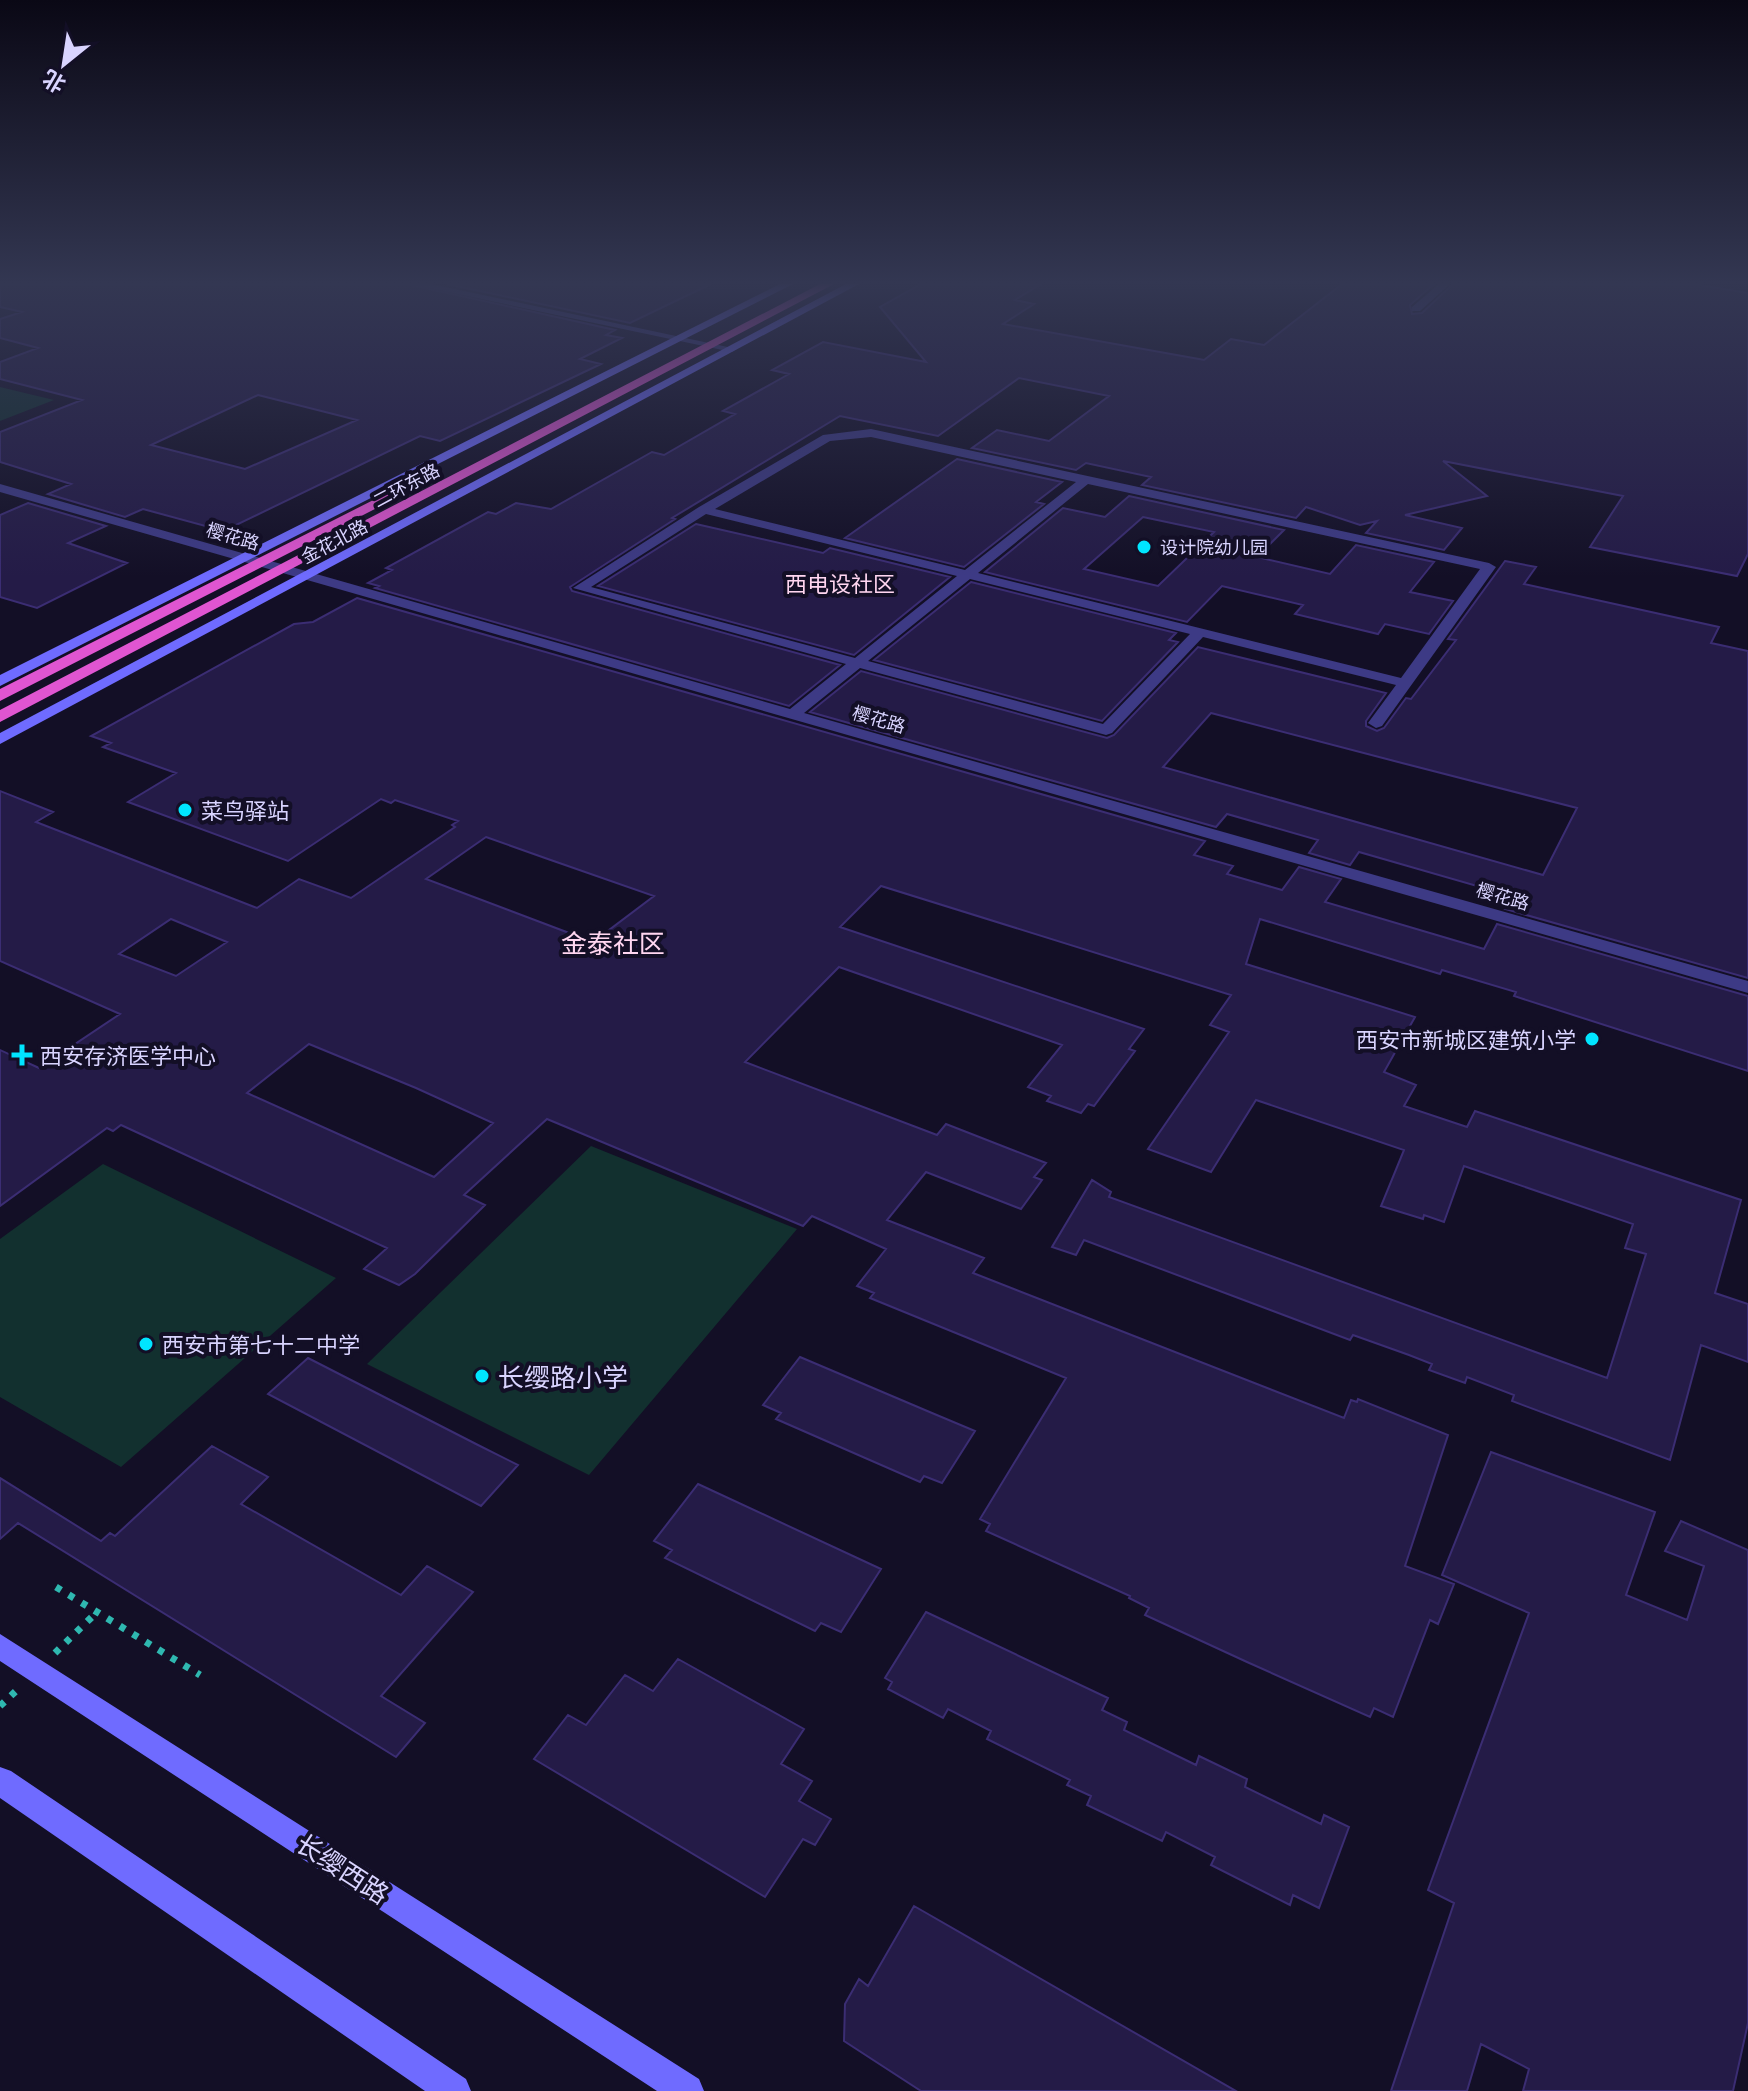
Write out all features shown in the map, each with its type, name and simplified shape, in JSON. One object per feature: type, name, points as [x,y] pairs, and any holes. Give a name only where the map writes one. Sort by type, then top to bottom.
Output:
[{"type":"highway","name":"二环东路","points":[[0,696],[614,382]]},
{"type":"highway","name":"二环东路","points":[[0,717],[642,382]]},
{"type":"main road","name":"金花北路","points":[[0,681],[594,382]]},
{"type":"main road","name":"金花北路","points":[[0,740],[671,382]]},
{"type":"main road","name":"长缨西路","points":[[0,1646],[687,2091]]},
{"type":"main road","points":[[0,1781],[454,2091]]},
{"type":"street","points":[[1200,632],[1106,730],[580,588],[827,438],[871,433],[1489,567],[1376,723]]},
{"type":"street","points":[[792,715],[1086,480]]},
{"type":"street","name":"樱花路","points":[[0,488],[1748,987]]},
{"type":"street","points":[[704,510],[1405,683]]},
{"type":"path","points":[[56,1587],[200,1675]]},
{"type":"green space","points":[[0,387],[54,400],[0,421]]},
{"type":"green space","points":[[591,1146],[797,1229],[589,1475],[367,1364]]},
{"type":"green space","points":[[103,1164],[336,1278],[121,1467],[0,1397],[0,1239]]},
{"type":"building","points":[[10,382],[564,382],[440,441],[420,436],[232,527],[218,523],[209,527],[143,509],[125,517],[48,494],[71,484],[0,462],[0,432],[82,400]],"holes":[[[258,395],[357,420],[245,469],[151,445]]]},
{"type":"building","points":[[775,382],[1014,382],[938,436],[840,416],[672,518],[675,519],[570,587],[572,591],[840,665],[789,706],[375,588],[379,586],[368,583],[392,570],[386,568],[488,512],[496,514],[516,503],[551,509],[652,452],[664,455],[735,414],[723,411]]},
{"type":"building","points":[[1037,382],[1748,382],[1748,554],[1737,576],[1590,547],[1623,496],[1443,461],[1487,496],[1405,515],[1462,528],[1444,550],[1366,533],[1377,521],[1360,525],[1306,507],[1296,518],[1142,485],[1151,477],[1086,463],[1076,470],[972,448],[997,430],[1049,441],[1109,396]]},
{"type":"building","points":[[957,459],[1062,482],[1036,502],[1044,504],[964,567],[845,538]]},
{"type":"building","points":[[1129,496],[1284,530],[1257,557],[1330,574],[1356,545],[1434,562],[1410,592],[1453,601],[1429,634],[1385,624],[1378,634],[1295,614],[1303,605],[1222,586],[1187,622],[985,572],[1063,508],[1105,517]],"holes":[[[1143,517],[1214,532],[1158,586],[1084,569]]]},
{"type":"building","points":[[28,503],[106,526],[68,543],[127,563],[37,608],[0,597],[0,515]]},
{"type":"building","points":[[696,524],[823,553],[830,548],[950,577],[854,655],[598,586]]},
{"type":"building","points":[[1505,561],[1536,567],[1524,584],[1719,627],[1711,643],[1748,651],[1748,978],[1505,909],[1512,896],[1359,852],[1350,865],[1309,853],[1318,840],[1227,814],[1216,827],[810,712],[861,671],[1107,738],[1114,735],[1198,647],[1386,693],[1366,721],[1366,726],[1377,731],[1384,728],[1406,698],[1411,699],[1456,640],[1448,639]],"holes":[[[1211,713],[1577,808],[1543,875],[1163,767]]]},
{"type":"building","points":[[971,582],[1176,633],[1169,640],[1178,642],[1102,721],[874,660]]},
{"type":"building","points":[[357,598],[1205,841],[1194,855],[1233,866],[1227,874],[1282,890],[1299,867],[1341,879],[1325,902],[1484,949],[1497,924],[1748,996],[1748,1071],[1514,996],[1516,992],[1442,970],[1440,974],[1260,919],[1246,964],[1415,1017],[1384,1072],[1416,1085],[1404,1106],[1467,1127],[1475,1111],[1741,1200],[1715,1293],[1748,1304],[1748,1362],[1701,1345],[1670,1460],[1512,1401],[1514,1395],[1467,1377],[1465,1383],[1429,1370],[1432,1364],[1409,1355],[1353,1335],[1350,1340],[1084,1240],[1076,1255],[1052,1247],[1092,1180],[1111,1192],[1109,1197],[1607,1378],[1646,1254],[1625,1248],[1633,1224],[1464,1166],[1444,1222],[1381,1206],[1404,1150],[1256,1100],[1211,1172],[1148,1149],[1229,1032],[1210,1025],[1231,995],[881,886],[840,927],[1144,1029],[1129,1049],[1135,1051],[1094,1106],[1088,1104],[1081,1113],[1047,1101],[1051,1096],[1028,1087],[1062,1045],[839,967],[745,1062],[937,1135],[946,1124],[1046,1163],[1034,1177],[1042,1180],[1021,1209],[926,1172],[887,1220],[984,1258],[973,1273],[1344,1418],[1351,1400],[1357,1402],[1358,1399],[1448,1435],[1405,1566],[1454,1584],[1438,1624],[1430,1620],[1393,1717],[1374,1708],[1370,1717],[1247,1662],[1145,1615],[1149,1608],[1130,1596],[986,1531],[990,1524],[980,1519],[1066,1378],[870,1298],[874,1293],[857,1286],[886,1249],[812,1216],[803,1226],[547,1119],[464,1195],[485,1205],[415,1274],[399,1285],[364,1269],[387,1248],[121,1125],[113,1131],[107,1128],[0,1206],[0,1050],[39,1068],[120,1014],[0,961],[0,791],[53,812],[36,822],[257,908],[299,879],[351,898],[455,827],[452,825],[458,821],[395,800],[391,803],[381,799],[288,861],[128,802],[176,773],[103,747],[111,743],[91,736],[294,624],[313,622]],"holes":[[[486,837],[545,858],[654,896],[593,942],[426,879]],[[171,919],[227,942],[176,976],[119,954]],[[309,1044],[493,1123],[434,1177],[247,1093]]]},
{"type":"building","points":[[800,1357],[975,1431],[942,1483],[924,1476],[920,1482],[776,1419],[781,1413],[763,1405]]},
{"type":"building","points":[[308,1358],[518,1465],[481,1506],[268,1394]]},
{"type":"building","points":[[212,1446],[268,1477],[241,1504],[401,1595],[427,1566],[473,1592],[381,1696],[425,1723],[396,1757],[18,1523],[0,1539],[0,1478],[101,1541],[110,1533],[115,1536]]},
{"type":"building","points":[[1491,1452],[1655,1512],[1626,1595],[1687,1620],[1704,1566],[1665,1551],[1681,1521],[1748,1550],[1748,2023],[1733,2091],[1523,2091],[1529,2069],[1481,2044],[1467,2091],[1391,2091],[1454,1903],[1428,1890],[1529,1613],[1442,1575]]},
{"type":"building","points":[[698,1484],[881,1569],[841,1632],[821,1623],[815,1631],[665,1558],[672,1550],[654,1541]]},
{"type":"building","points":[[926,1612],[1108,1698],[1102,1710],[1127,1722],[1124,1730],[1196,1765],[1199,1756],[1247,1779],[1245,1787],[1321,1824],[1324,1815],[1349,1827],[1319,1908],[1293,1895],[1290,1905],[1211,1865],[1215,1857],[1166,1832],[1162,1841],[1087,1805],[1091,1796],[1067,1785],[1070,1780],[987,1739],[991,1731],[948,1709],[943,1718],[888,1689],[892,1682],[885,1678]]},
{"type":"building","points":[[678,1659],[804,1729],[781,1764],[812,1781],[799,1801],[831,1819],[815,1845],[803,1839],[765,1897],[534,1759],[568,1715],[586,1725],[625,1675],[653,1691]]},
{"type":"building","points":[[914,1906],[1236,2091],[921,2091],[844,2041],[845,2004],[859,1979],[868,1986]]},
{"type":"place","name":"设计院幼儿园","points":[[1144,547]]},
{"type":"place","name":"菜鸟驿站","points":[[185,810]]},
{"type":"place","name":"西安市新城区建筑小学","points":[[1592,1039]]},
{"type":"place","name":"西安存济医学中心","points":[[22,1055]]},
{"type":"place","name":"西安市第七十二中学","points":[[146,1344]]},
{"type":"place","name":"长缨路小学","points":[[482,1376]]},
{"type":"district","name":"西电设社区","points":[[840,583]]},
{"type":"district","name":"金泰社区","points":[[613,942]]}]
